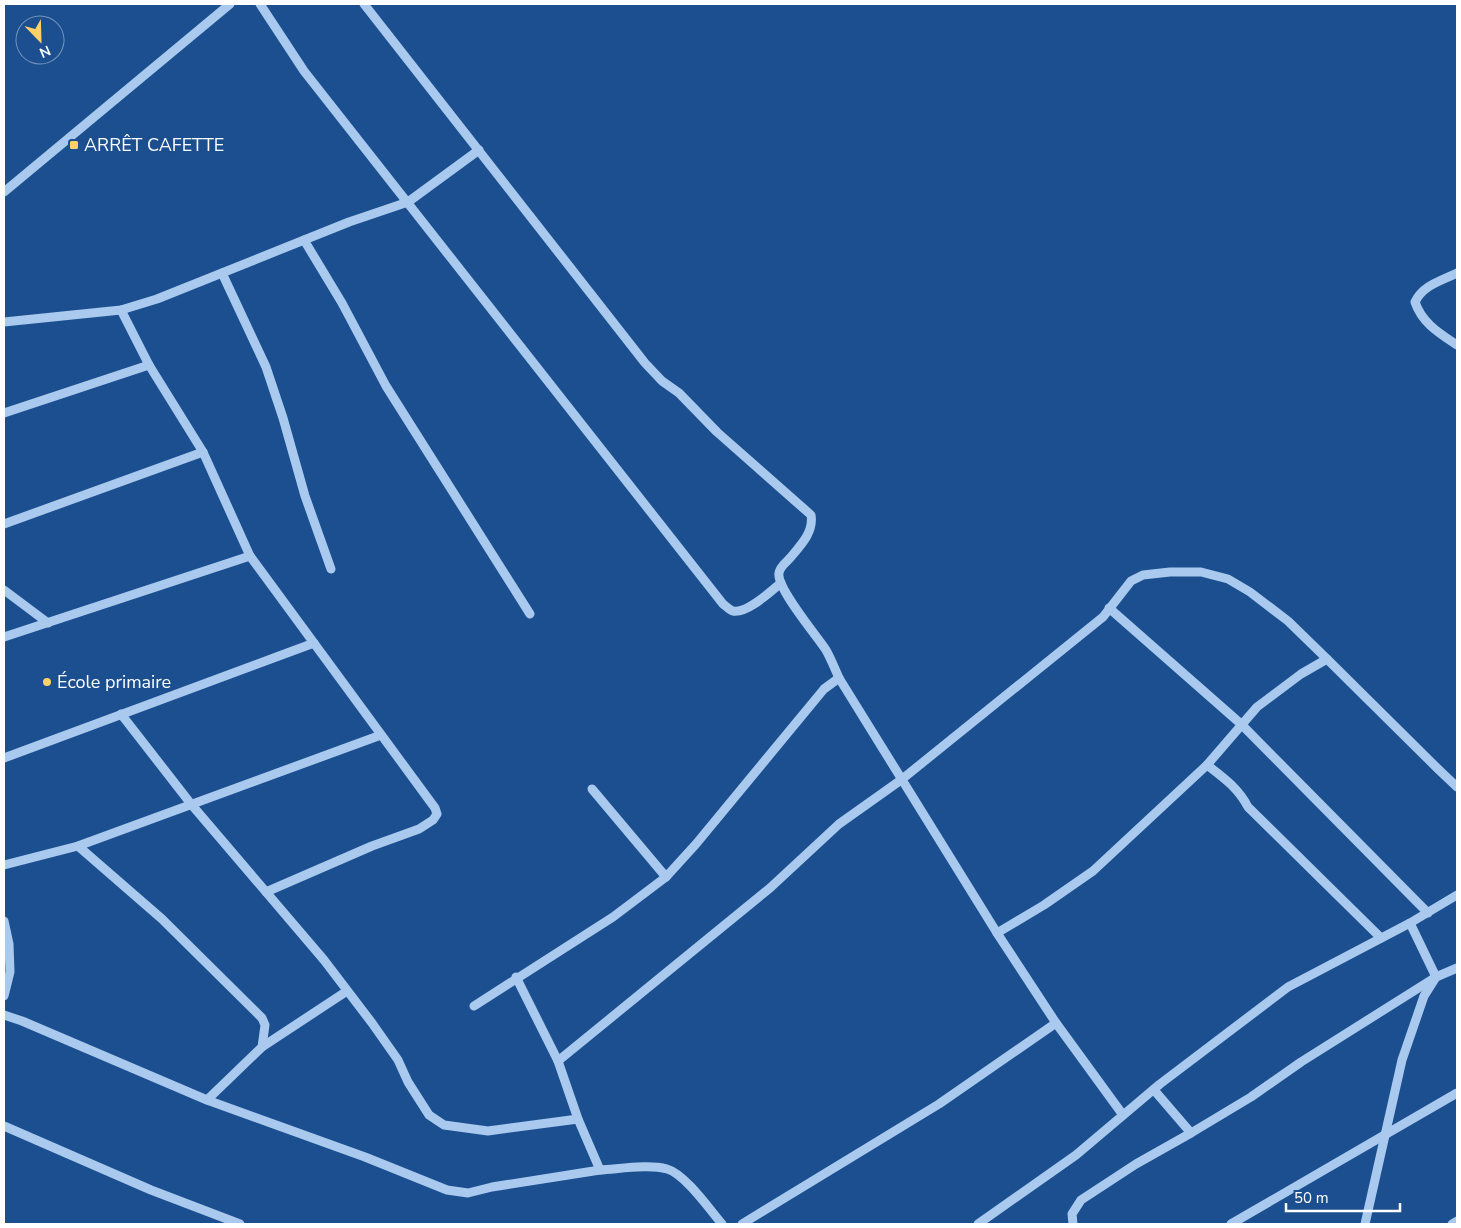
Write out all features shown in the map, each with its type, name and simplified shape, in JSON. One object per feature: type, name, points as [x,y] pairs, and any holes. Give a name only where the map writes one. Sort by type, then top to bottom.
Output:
[{"type":"street","points":[[4,192],[230,4]]},
{"type":"street","points":[[260,4],[304,71],[723,604],[733,611],[742,610],[752,605],[781,583]]},
{"type":"street","points":[[364,4],[645,363],[662,382],[679,393],[717,432],[811,515],[813,524],[804,540],[778,574],[781,583],[826,651],[839,678],[997,933],[1056,1023],[1123,1115]]},
{"type":"street","points":[[4,322],[121,310],[157,299],[349,222],[408,202],[479,150]]},
{"type":"street","points":[[304,240],[342,303],[386,386],[530,614]]},
{"type":"street","points":[[222,273],[266,367],[284,418],[305,496],[331,569]]},
{"type":"street","points":[[1457,273],[1429,286],[1419,294],[1415,302],[1425,321],[1457,345]]},
{"type":"street","points":[[121,310],[150,365],[203,452],[250,556],[435,808],[437,814],[433,820],[419,829],[372,846],[266,892]]},
{"type":"street","points":[[4,413],[150,365]]},
{"type":"street","points":[[4,524],[203,452]]},
{"type":"street","points":[[4,637],[250,556]]},
{"type":"street","points":[[558,1060],[770,888],[839,824],[901,780],[1103,617],[1131,581],[1143,575],[1201,572],[1228,579],[1250,592],[1288,621],[1457,787]]},
{"type":"street","points":[[4,590],[48,622]]},
{"type":"street","points":[[1109,608],[1241,724],[1428,913]]},
{"type":"street","points":[[4,758],[314,643]]},
{"type":"street","points":[[997,933],[1044,905],[1093,870],[1207,765],[1257,707],[1301,674],[1327,659]]},
{"type":"street","points":[[474,1006],[516,977],[613,917],[666,877],[696,844],[824,689],[839,678]]},
{"type":"street","points":[[122,714],[191,804],[324,960],[348,991],[398,1060],[408,1082],[429,1115],[444,1125],[488,1131],[578,1119]]},
{"type":"street","points":[[4,865],[78,846],[381,736]]},
{"type":"street","points":[[1207,765],[1232,783],[1242,795],[1248,807],[1381,938]]},
{"type":"street","points":[[592,789],[666,877]]},
{"type":"street","points":[[78,846],[162,919],[262,1018],[265,1025],[262,1047]]},
{"type":"street","points":[[978,1224],[1076,1155],[1154,1090],[1288,987],[1410,923],[1457,895]]},
{"type":"street","points":[[4,921],[9,944],[10,972],[4,996]]},
{"type":"street","points":[[1410,923],[1436,977]]},
{"type":"street","points":[[1073,1224],[1072,1214],[1081,1200],[1136,1164],[1251,1097],[1301,1062],[1436,977],[1457,968]]},
{"type":"street","points":[[516,977],[558,1060],[578,1119],[600,1170]]},
{"type":"street","points":[[1365,1224],[1402,1060],[1424,996],[1436,977]]},
{"type":"street","points":[[207,1100],[262,1047],[348,991]]},
{"type":"street","points":[[4,1015],[207,1100],[365,1157],[447,1190],[468,1193],[492,1187],[600,1170],[667,1169],[692,1188],[722,1224]]},
{"type":"street","points":[[742,1224],[939,1104],[1056,1023]]},
{"type":"street","points":[[1154,1090],[1191,1133]]},
{"type":"street","points":[[1231,1224],[1457,1093]]},
{"type":"street","points":[[4,1126],[151,1190],[240,1224]]},
{"type":"street","points":[[1452,1224],[1457,1221]]},
{"type":"place","name":"ARRÊT CAFETTE","points":[[74,145]]},
{"type":"place","name":"École primaire","points":[[47,682]]}]
